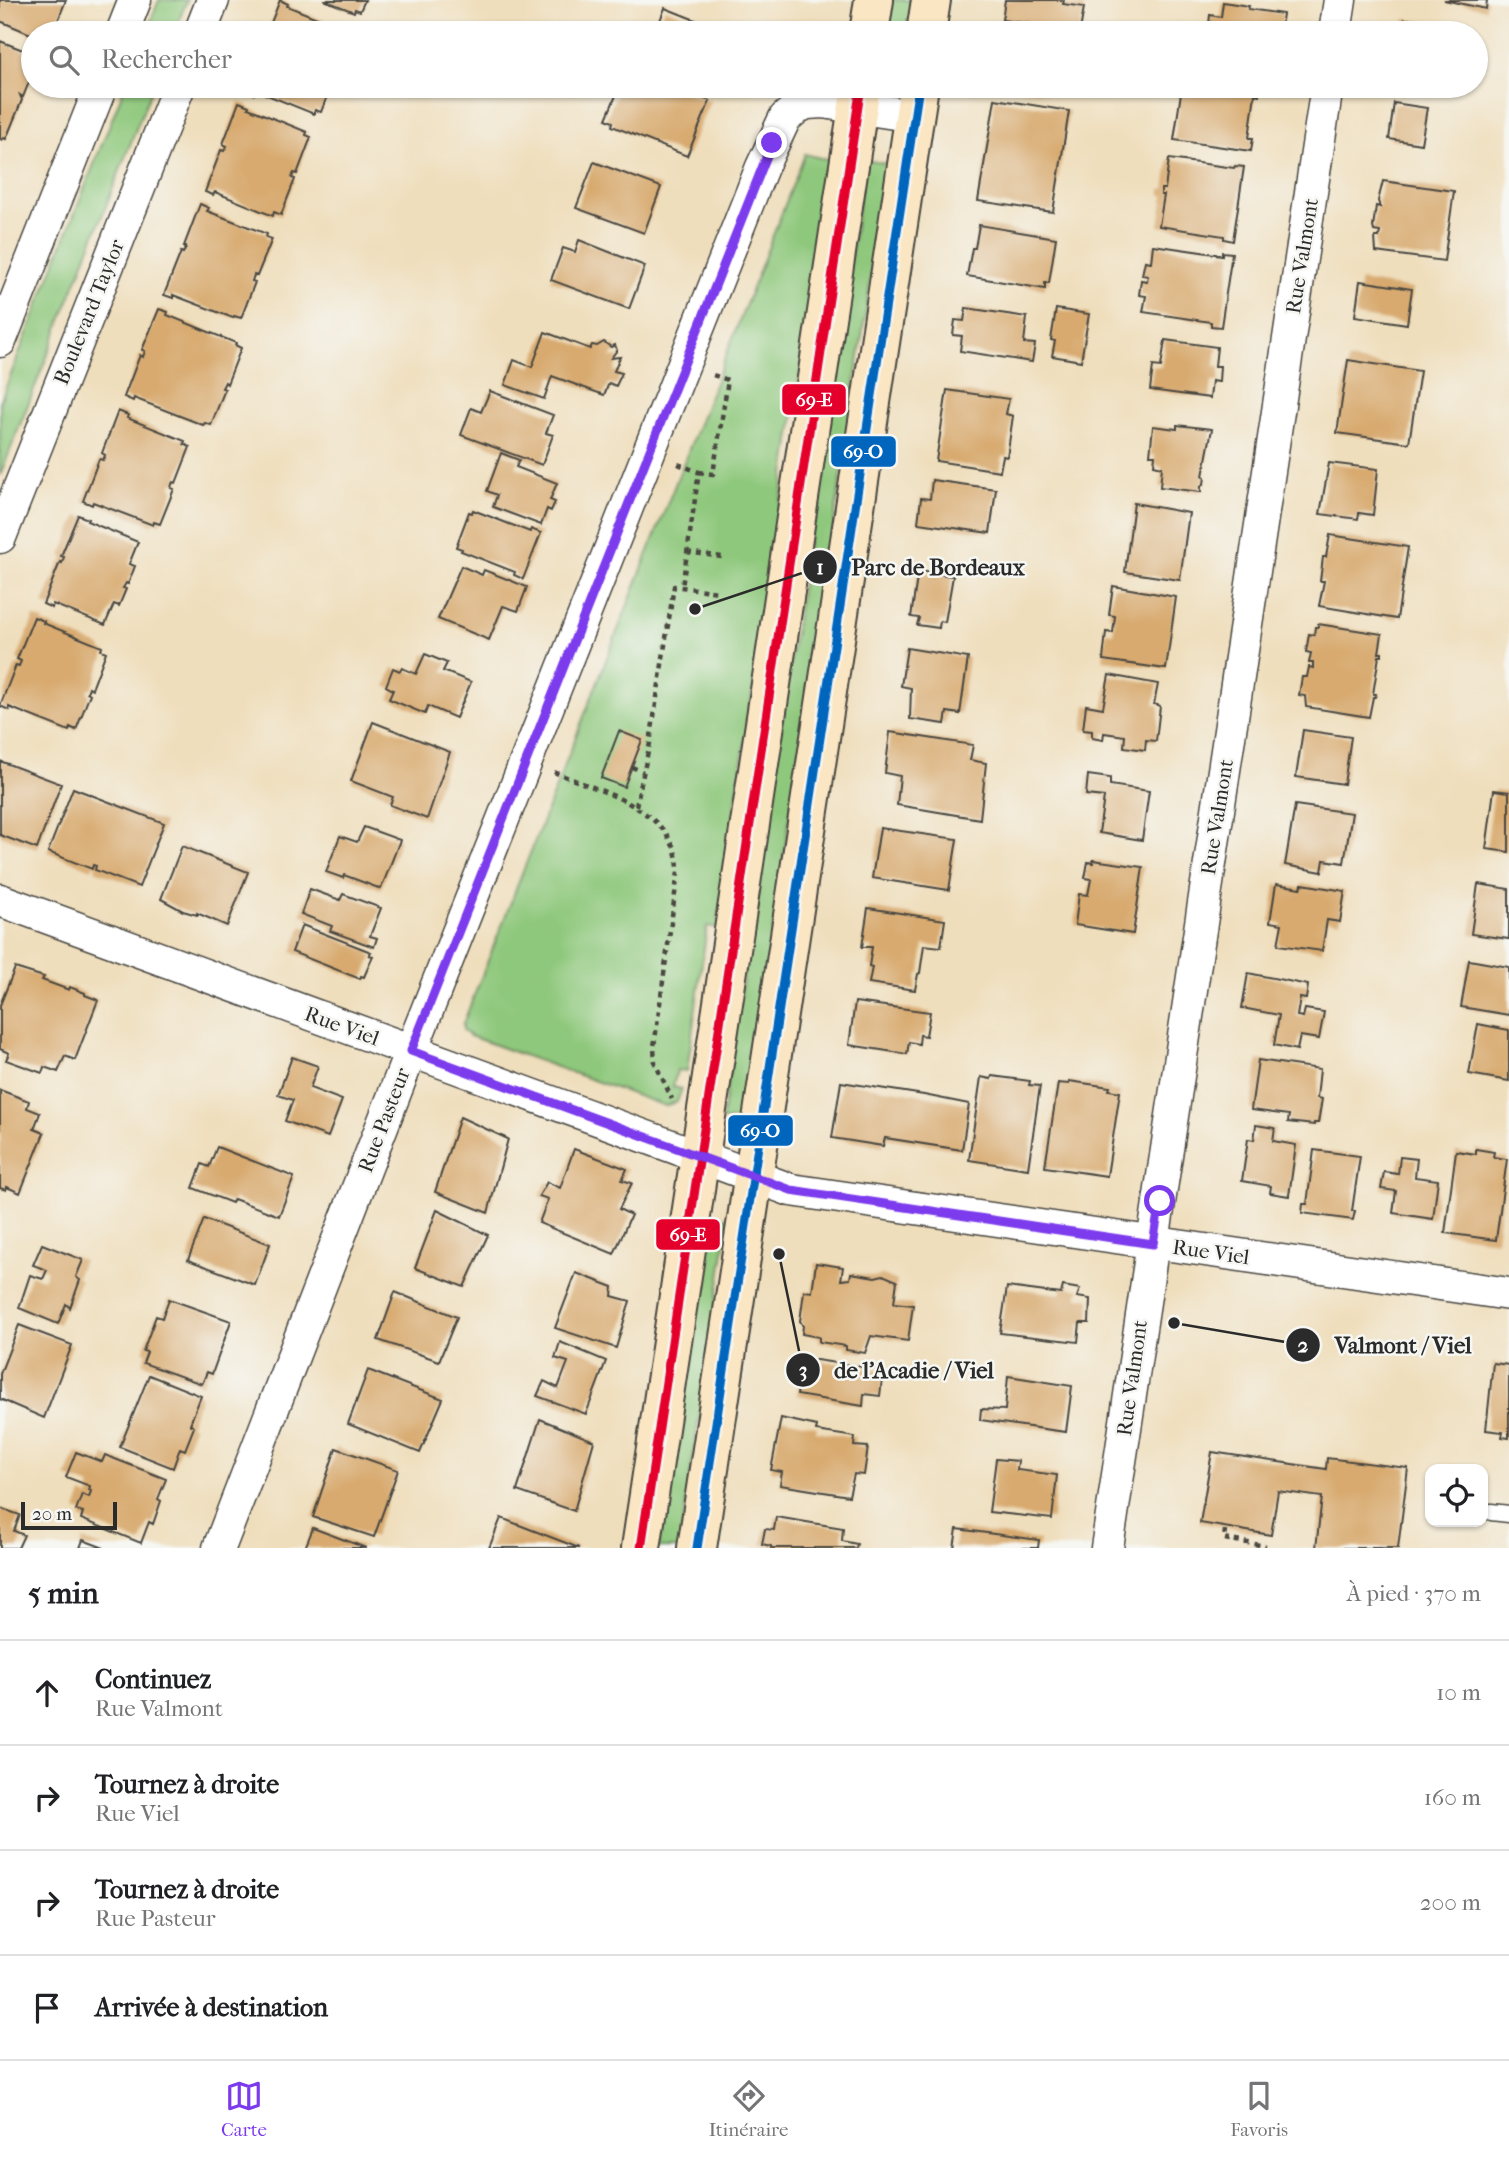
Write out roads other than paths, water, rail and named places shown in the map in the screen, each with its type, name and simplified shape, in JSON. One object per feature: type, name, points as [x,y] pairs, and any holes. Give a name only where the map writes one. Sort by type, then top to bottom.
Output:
[{"type":"main road","points":[[871,21],[874,0]]},
{"type":"main road","points":[[928,21],[931,0]]},
{"type":"main road","points":[[641,1548],[860,98]]},
{"type":"main road","points":[[696,1548],[916,101]]},
{"type":"street","points":[[127,21],[135,0]]},
{"type":"street","points":[[205,21],[213,0]]},
{"type":"street","points":[[1337,21],[1340,0]]},
{"type":"street","points":[[0,341],[96,98]]},
{"type":"street","name":"Boulevard Taylor","points":[[0,537],[174,98]]},
{"type":"street","name":"Rue Pasteur","points":[[219,1548],[411,1051],[772,143],[785,118],[798,107],[807,103],[848,98]]},
{"type":"street","name":"Rue Pasteur","points":[[882,98],[916,101]]},
{"type":"street","name":"Rue Valmont","points":[[1107,1548],[1325,98]]},
{"type":"street","name":"Rue Viel","points":[[0,900],[791,1190],[1509,1294]]},
{"type":"lane","points":[[1491,1512],[1509,1514]]},
{"type":"place","name":"Parc de Bordeaux","points":[[695,609]]},
{"type":"place","name":"de l'Acadie / Viel","points":[[779,1254]]},
{"type":"place","name":"Valmont / Viel","points":[[1174,1323]]}]
